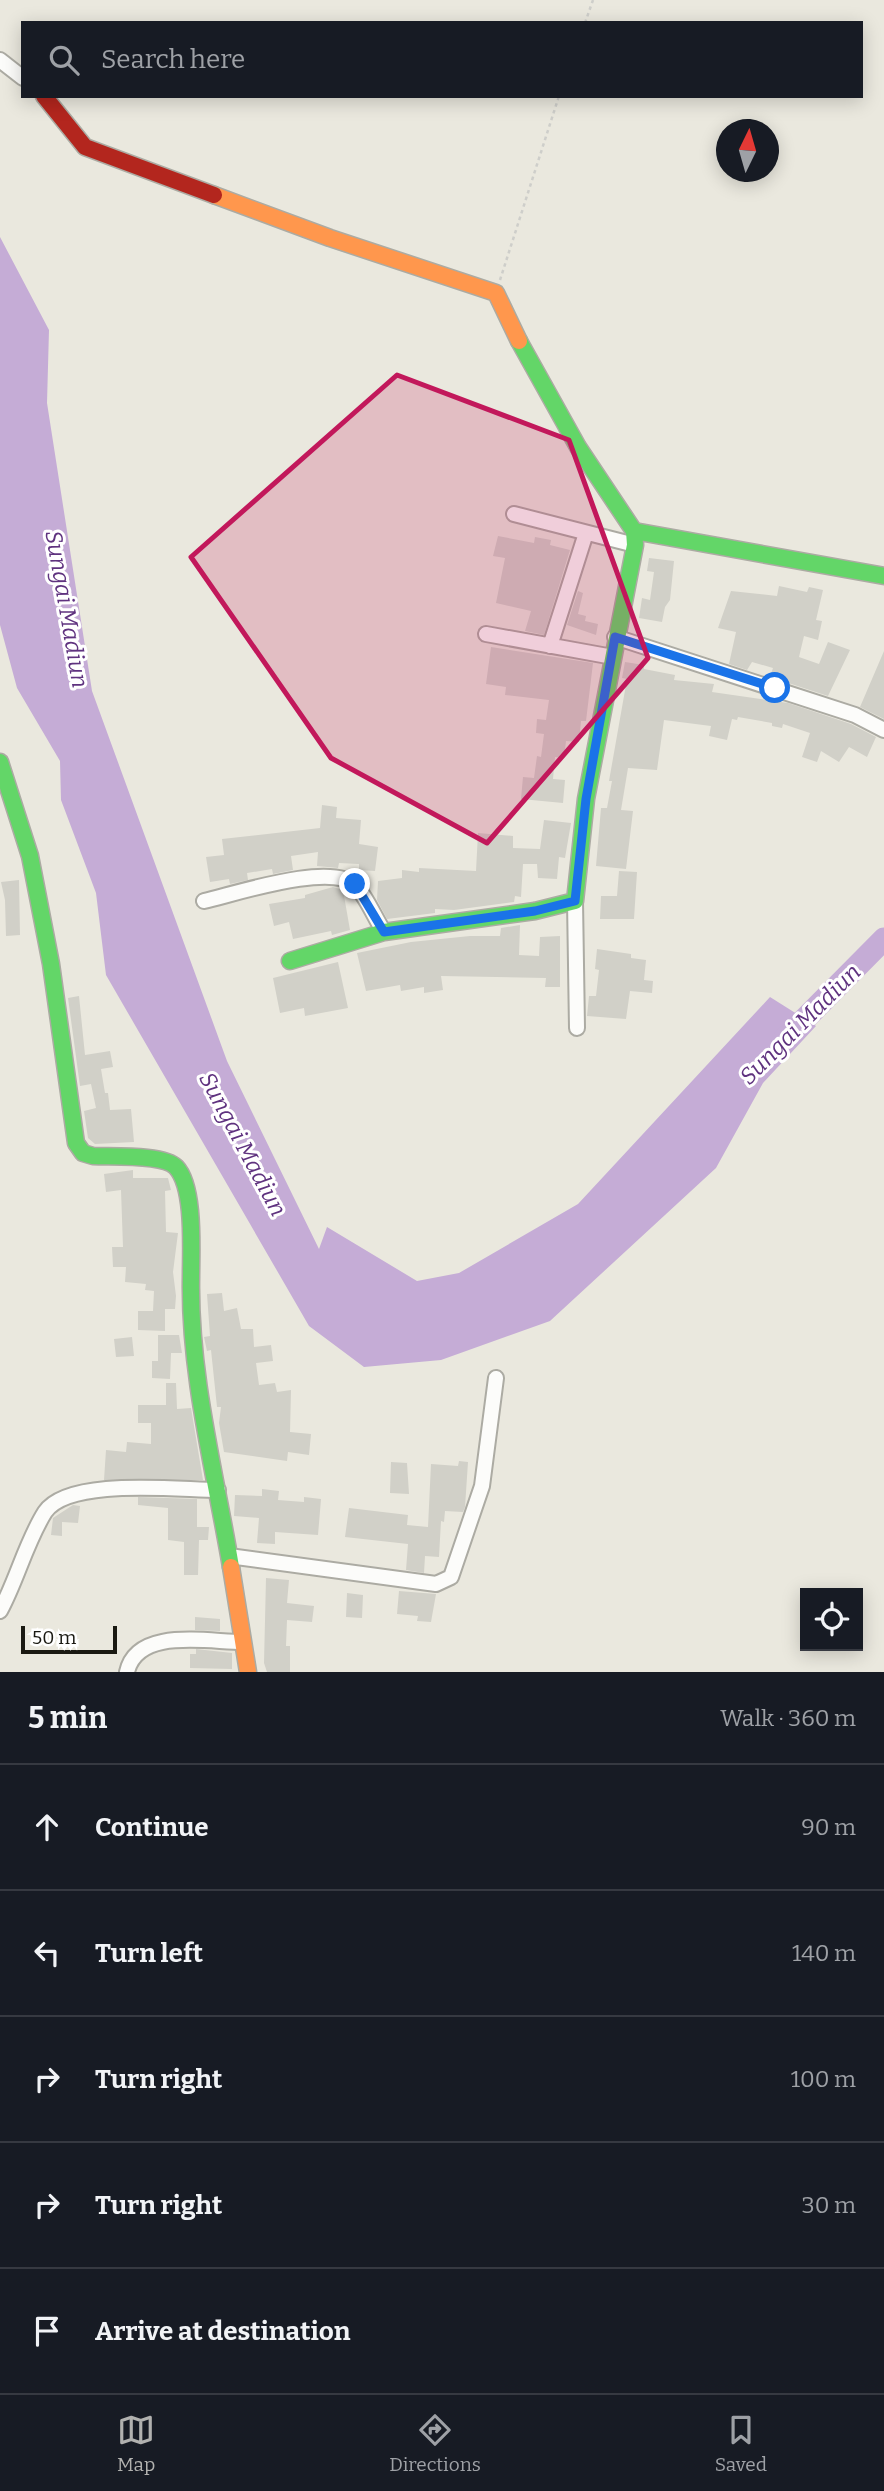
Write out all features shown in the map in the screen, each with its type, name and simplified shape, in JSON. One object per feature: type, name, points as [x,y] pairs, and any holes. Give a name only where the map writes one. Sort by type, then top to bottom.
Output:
[{"type":"street","points":[[0,60],[21,76]]},
{"type":"street","points":[[46,98],[85,147],[330,238],[495,293],[528,360],[635,538],[586,799],[575,901],[577,1028]]},
{"type":"street","points":[[514,514],[586,533],[884,576]]},
{"type":"street","points":[[550,646],[586,533]]},
{"type":"street","points":[[486,634],[613,657]]},
{"type":"street","points":[[615,637],[855,715],[884,730]]},
{"type":"street","points":[[0,762],[30,856],[51,964],[76,1143],[83,1153],[93,1156],[166,1160],[177,1167],[186,1188],[191,1242],[190,1325],[247,1672]]},
{"type":"street","points":[[204,901],[314,877],[336,876],[355,884],[384,932]]},
{"type":"street","points":[[290,961],[384,932],[535,911],[575,901]]},
{"type":"street","points":[[229,1556],[436,1584],[447,1580],[451,1577],[482,1486],[496,1378]]},
{"type":"street","points":[[0,1611],[44,1514],[61,1499],[86,1490],[218,1490]]},
{"type":"street","points":[[127,1672],[134,1654],[153,1642],[243,1643]]},
{"type":"path","points":[[586,21],[593,0]]},
{"type":"path","points":[[495,293],[558,98]]},
{"type":"highlighted area","points":[[397,375],[569,440],[648,658],[487,843],[331,758],[191,557]]},
{"type":"water","points":[[0,237],[49,330],[47,403],[92,691],[227,1061],[319,1249],[327,1227],[417,1281],[459,1273],[578,1204],[770,997],[816,1026],[763,1083],[716,1168],[550,1321],[441,1360],[364,1367],[309,1326],[106,975],[96,893],[61,800],[60,761],[17,688],[0,625]]},
{"type":"building","points":[[498,536],[534,543],[535,537],[551,540],[550,545],[570,550],[544,635],[525,631],[531,611],[496,603],[505,558],[493,556]]},
{"type":"building","points":[[649,558],[674,561],[670,600],[665,607],[662,622],[639,618],[642,598],[650,600],[654,572],[647,571]]},
{"type":"building","points":[[779,586],[807,592],[809,587],[823,590],[816,620],[822,621],[818,640],[804,636],[799,657],[819,664],[828,642],[850,650],[828,696],[770,677],[773,668],[752,662],[747,670],[729,664],[736,632],[718,628],[731,591],[777,596]]},
{"type":"building","points":[[578,591],[583,593],[578,614],[586,616],[585,621],[598,624],[596,635],[567,625]]},
{"type":"building","points":[[491,647],[593,663],[586,721],[581,721],[579,742],[566,741],[564,758],[555,757],[553,779],[565,780],[563,803],[521,799],[523,777],[534,778],[537,756],[541,757],[544,734],[536,733],[537,719],[546,720],[549,700],[505,695],[506,687],[486,684]]},
{"type":"building","points":[[884,651],[884,719],[860,707]]},
{"type":"building","points":[[625,662],[675,675],[674,680],[714,684],[712,692],[788,703],[851,724],[876,737],[867,757],[849,747],[839,762],[821,751],[817,762],[802,757],[810,733],[783,724],[782,728],[772,726],[772,723],[738,717],[737,720],[732,719],[727,740],[709,736],[711,726],[664,720],[657,770],[628,768],[621,810],[633,811],[626,869],[596,866],[601,808],[607,808],[612,781],[609,781],[627,679],[622,678]]},
{"type":"building","points":[[322,805],[337,807],[336,818],[361,820],[359,844],[378,847],[375,871],[359,870],[359,864],[339,863],[338,868],[317,866],[318,852],[291,856],[293,870],[273,874],[272,869],[247,873],[248,880],[230,884],[229,879],[210,882],[206,857],[224,855],[222,839],[320,828]]},
{"type":"building","points":[[544,820],[571,823],[565,858],[559,857],[557,879],[538,878],[537,864],[523,864],[521,897],[515,896],[514,902],[454,910],[435,909],[435,913],[387,919],[377,900],[378,881],[402,878],[402,870],[419,872],[419,868],[476,871],[478,833],[513,836],[513,848],[540,849]]},
{"type":"building","points":[[619,871],[637,872],[634,919],[600,919],[601,896],[617,896]]},
{"type":"building","points":[[19,880],[20,935],[6,936],[5,900],[1,882]]},
{"type":"building","points":[[333,887],[343,890],[350,930],[332,935],[331,931],[293,939],[289,922],[274,926],[269,904],[305,898],[305,895]]},
{"type":"building","points":[[520,925],[519,955],[539,956],[540,937],[560,936],[560,987],[545,987],[546,978],[441,976],[443,990],[424,993],[424,987],[401,991],[400,985],[366,991],[357,953],[411,942],[500,936],[501,928]]},
{"type":"building","points":[[597,949],[631,954],[631,958],[646,960],[644,980],[653,981],[652,993],[630,991],[626,1019],[587,1016],[589,996],[596,996],[599,970],[595,969]]},
{"type":"building","points":[[338,962],[348,1008],[305,1016],[304,1008],[280,1013],[273,978]]},
{"type":"building","points":[[79,996],[85,1055],[110,1051],[113,1067],[101,1069],[105,1093],[108,1093],[110,1110],[131,1109],[134,1142],[95,1144],[88,1138],[84,1111],[96,1108],[91,1084],[80,1086],[68,998]]},
{"type":"building","points":[[133,1170],[133,1178],[168,1178],[171,1190],[165,1191],[166,1232],[178,1233],[173,1272],[176,1296],[175,1309],[165,1309],[165,1331],[138,1330],[138,1311],[153,1311],[154,1291],[145,1290],[146,1284],[125,1282],[126,1267],[113,1267],[112,1247],[123,1247],[121,1190],[106,1192],[104,1174]]},
{"type":"building","points":[[222,1293],[224,1311],[237,1308],[241,1329],[253,1329],[254,1347],[271,1345],[273,1361],[256,1363],[259,1385],[275,1383],[277,1392],[291,1390],[290,1432],[311,1434],[309,1455],[288,1452],[287,1461],[224,1452],[219,1423],[221,1407],[217,1407],[211,1350],[207,1351],[204,1337],[210,1336],[207,1294]]},
{"type":"building","points":[[158,1335],[179,1335],[182,1353],[171,1353],[170,1379],[152,1378],[152,1361],[158,1361]]},
{"type":"building","points":[[132,1337],[134,1356],[116,1357],[114,1339]]},
{"type":"building","points":[[166,1383],[176,1383],[177,1409],[191,1408],[203,1480],[104,1480],[106,1450],[126,1452],[127,1442],[151,1444],[151,1423],[138,1423],[138,1405],[166,1405]]},
{"type":"building","points":[[459,1461],[468,1462],[465,1507],[463,1512],[445,1511],[444,1522],[441,1521],[439,1557],[425,1556],[424,1573],[406,1570],[408,1544],[345,1537],[349,1508],[408,1515],[407,1525],[428,1527],[431,1464],[458,1466]]},
{"type":"building","points":[[391,1462],[407,1463],[409,1494],[390,1493]]},
{"type":"building","points":[[262,1489],[279,1491],[278,1500],[304,1502],[304,1497],[321,1499],[318,1535],[275,1532],[275,1544],[257,1543],[259,1518],[234,1516],[235,1495],[262,1496]]},
{"type":"building","points":[[138,1497],[197,1499],[197,1527],[209,1527],[208,1540],[199,1540],[198,1575],[184,1575],[184,1542],[168,1540],[168,1508],[138,1505]]},
{"type":"building","points":[[73,1505],[80,1506],[78,1523],[62,1522],[62,1536],[51,1535],[53,1518]]},
{"type":"building","points":[[266,1578],[289,1580],[287,1603],[314,1606],[312,1622],[287,1620],[286,1646],[290,1646],[290,1672],[267,1672],[264,1663]]},
{"type":"building","points":[[399,1591],[436,1594],[431,1622],[417,1621],[418,1616],[397,1614]]},
{"type":"building","points":[[347,1593],[363,1595],[362,1618],[346,1617]]},
{"type":"building","points":[[195,1617],[220,1619],[220,1631],[195,1630]]},
{"type":"building","points":[[196,1649],[232,1653],[232,1669],[190,1668],[190,1654],[196,1654]]},
{"type":"waterway","name":"Sungai Madiun","points":[[783,1041],[884,939]]},
{"type":"traffic: fast","points":[[519,341],[578,447],[634,531],[884,576]]},
{"type":"traffic: fast","points":[[290,961],[384,932],[535,911],[575,901],[586,799],[635,545],[634,531]]},
{"type":"traffic: fast","points":[[0,762],[30,856],[51,964],[76,1143],[83,1153],[93,1156],[149,1158],[170,1163],[182,1176],[186,1189],[191,1219],[191,1313],[194,1350],[204,1423],[231,1567]]},
{"type":"traffic: slow","points":[[214,195],[330,238],[496,293],[519,341]]},
{"type":"traffic: slow","points":[[231,1567],[248,1672]]},
{"type":"traffic: jam","points":[[46,98],[85,147],[214,195]]},
{"type":"route","points":[[355,884],[384,932],[535,911],[575,901],[586,799],[615,637],[775,688]]}]
